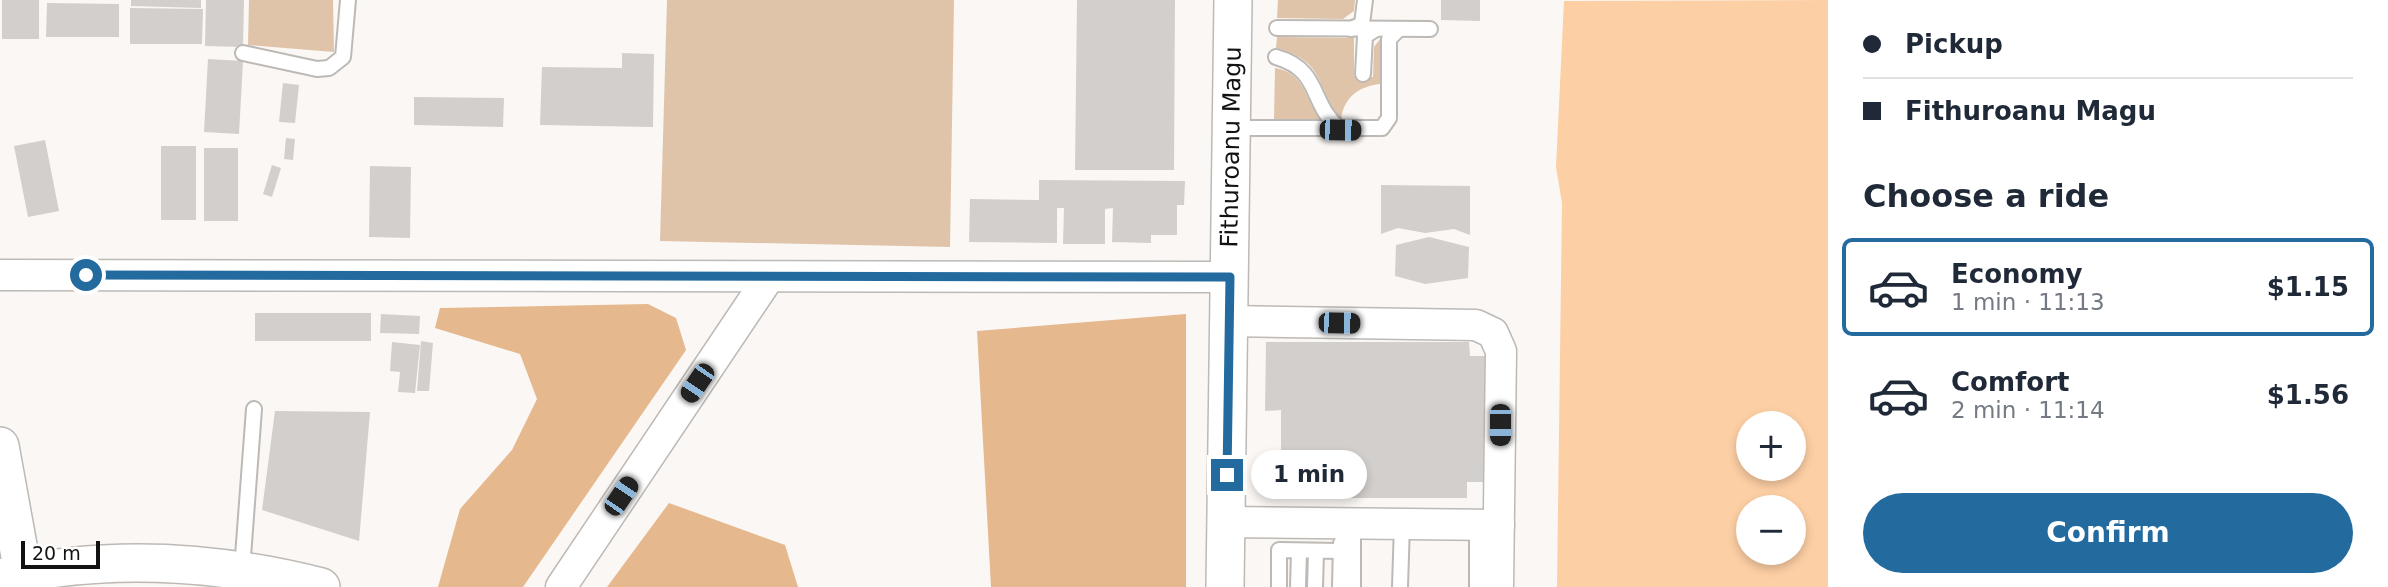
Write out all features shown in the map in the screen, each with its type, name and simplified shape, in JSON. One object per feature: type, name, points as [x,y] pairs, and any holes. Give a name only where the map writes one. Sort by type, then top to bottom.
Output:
[{"type":"street","name":"Fithuroanu Magu","points":[[1225,587],[1233,0]]},
{"type":"street","points":[[0,275],[1230,277]]},
{"type":"street","points":[[561,587],[769,276]]},
{"type":"street","points":[[1229,321],[1476,325],[1489,330],[1501,351],[1488,524],[1498,587]]},
{"type":"street","points":[[0,446],[11,575],[106,563],[152,562],[242,570],[321,587]]},
{"type":"street","points":[[1226,522],[1345,532],[1402,524],[1488,524]]},
{"type":"lane","points":[[243,53],[317,69],[329,68],[343,57],[348,0]]},
{"type":"lane","points":[[1363,75],[1365,0]]},
{"type":"lane","points":[[1277,28],[1430,29]]},
{"type":"lane","points":[[1231,128],[1375,130],[1387,124],[1389,39],[1399,29]]},
{"type":"lane","points":[[1276,57],[1303,70],[1325,113],[1340,130]]},
{"type":"lane","points":[[242,570],[254,409]]},
{"type":"lane","points":[[1400,587],[1402,524]]},
{"type":"lane","points":[[1476,587],[1488,524]]},
{"type":"lane","points":[[1279,587],[1279,550],[1316,551],[1345,532]]},
{"type":"lane","points":[[1340,587],[1345,532]]},
{"type":"lane","points":[[1345,532],[1353,587]]},
{"type":"lane","points":[[1298,587],[1299,551]]},
{"type":"lane","points":[[1315,587],[1316,551]]},
{"type":"shaded area","points":[[249,0],[333,0],[334,52],[248,45]]},
{"type":"shaded area","points":[[667,0],[954,0],[950,247],[660,241]]},
{"type":"shaded area","points":[[1278,0],[1355,0],[1354,11],[1343,19],[1277,18]]},
{"type":"shaded area","points":[[1828,0],[1828,587],[1557,587],[1562,203],[1556,167],[1564,1]]},
{"type":"shaded area","points":[[1277,37],[1354,38],[1354,76],[1373,77],[1374,47],[1380,39],[1380,84],[1365,87],[1353,94],[1345,105],[1341,120],[1312,68],[1292,53],[1276,48]]},
{"type":"shaded area","points":[[1275,68],[1293,75],[1299,81],[1321,119],[1274,119]]},
{"type":"shaded area","points":[[648,304],[676,318],[686,350],[523,587],[438,587],[460,509],[512,450],[537,399],[520,354],[435,328],[440,308]]},
{"type":"shaded area","points":[[1186,314],[1186,587],[991,587],[977,331]]},
{"type":"shaded area","points":[[669,503],[785,545],[798,587],[607,587]]},
{"type":"building","points":[[2,0],[39,0],[39,39],[2,39]]},
{"type":"building","points":[[131,0],[201,0],[201,8],[131,6]]},
{"type":"building","points":[[206,0],[244,0],[243,47],[205,46]]},
{"type":"building","points":[[1077,0],[1175,0],[1174,170],[1075,170]]},
{"type":"building","points":[[1441,0],[1480,0],[1480,21],[1441,20]]},
{"type":"building","points":[[47,3],[119,4],[119,37],[46,37]]},
{"type":"building","points":[[130,8],[203,9],[202,44],[130,44]]},
{"type":"building","points":[[622,53],[654,54],[653,127],[540,125],[542,67],[622,68]]},
{"type":"building","points":[[208,59],[243,61],[239,134],[204,132]]},
{"type":"building","points":[[283,83],[299,85],[295,123],[279,122]]},
{"type":"building","points":[[414,97],[504,98],[503,127],[414,125]]},
{"type":"building","points":[[286,138],[295,139],[293,160],[284,159]]},
{"type":"building","points":[[45,140],[59,211],[28,217],[14,146]]},
{"type":"building","points":[[161,146],[196,146],[196,220],[161,220]]},
{"type":"building","points":[[204,148],[238,148],[238,221],[204,221]]},
{"type":"building","points":[[272,165],[281,168],[272,197],[263,194]]},
{"type":"building","points":[[370,166],[411,167],[410,238],[369,237]]},
{"type":"building","points":[[1039,180],[1185,181],[1184,205],[1177,205],[1177,235],[1151,235],[1151,243],[1112,242],[1113,208],[1105,209],[1105,244],[1063,244],[1064,208],[1057,208],[1057,243],[969,242],[970,199],[1039,200]]},
{"type":"building","points":[[1381,185],[1470,186],[1470,235],[1454,229],[1425,233],[1398,228],[1381,234]]},
{"type":"building","points":[[1429,237],[1469,247],[1468,278],[1425,284],[1395,276],[1396,245]]},
{"type":"building","points":[[255,313],[371,313],[371,341],[255,341]]},
{"type":"building","points":[[381,314],[420,316],[419,334],[380,333]]},
{"type":"building","points":[[421,341],[433,343],[429,391],[417,391]]},
{"type":"building","points":[[392,342],[420,345],[415,393],[398,392],[400,372],[390,371]]},
{"type":"building","points":[[1266,342],[1469,342],[1470,356],[1485,356],[1485,482],[1467,482],[1467,498],[1348,498],[1348,486],[1321,486],[1321,492],[1298,492],[1297,487],[1281,487],[1281,410],[1265,411]]},
{"type":"building","points":[[275,411],[370,412],[359,541],[262,510]]},
{"type":"route","points":[[86,275],[1230,277],[1227,475]]}]
